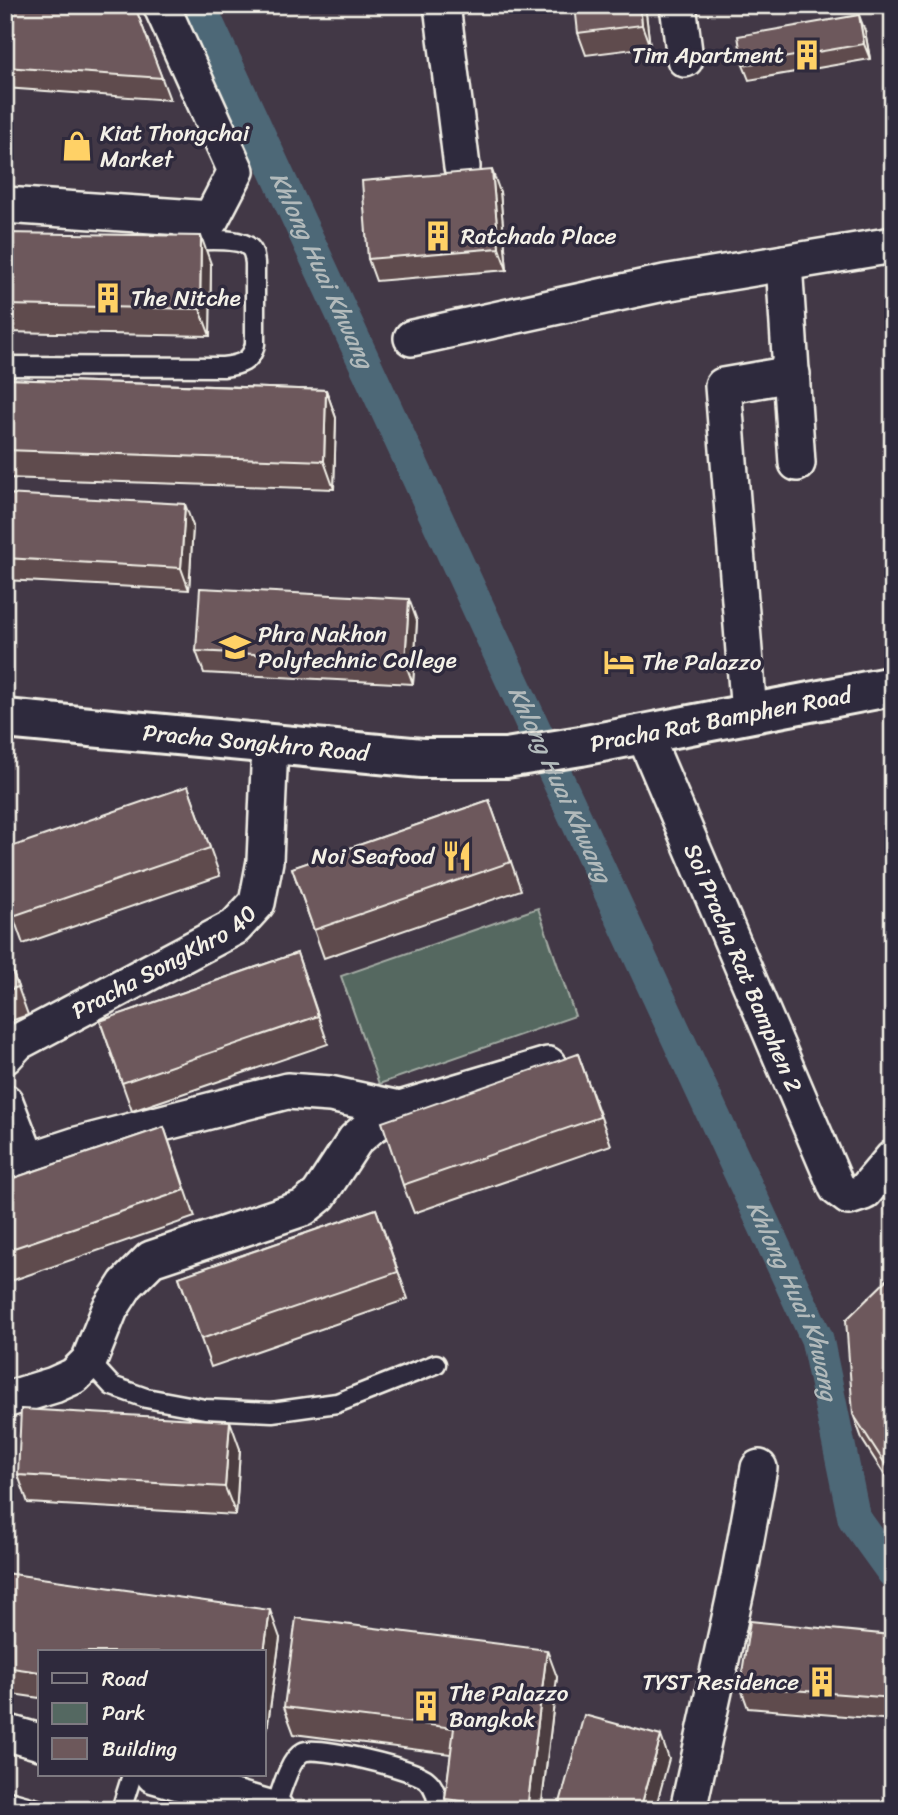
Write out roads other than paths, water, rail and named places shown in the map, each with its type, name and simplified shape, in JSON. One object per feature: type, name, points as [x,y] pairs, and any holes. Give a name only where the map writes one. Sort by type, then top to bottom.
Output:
[{"type":"main road","name":"Pracha Rat Bamphen Road","points":[[506,758],[893,686]]},
{"type":"main road","name":"Pracha Songkhro Road","points":[[5,719],[422,758],[506,758]]},
{"type":"street","points":[[442,5],[462,167]]},
{"type":"street","points":[[678,5],[685,59]]},
{"type":"street","points":[[5,205],[211,219],[236,172],[163,10],[125,12]]},
{"type":"street","points":[[412,338],[664,283],[893,245]]},
{"type":"street","points":[[785,263],[797,463]]},
{"type":"street","points":[[749,714],[723,386],[792,374]]},
{"type":"street","name":"Soi Pracha Rat Bamphen 2","points":[[644,734],[837,1188],[849,1197],[864,1192],[893,1158]]},
{"type":"street","name":"Pracha SongKhro 40","points":[[5,1056],[18,1042],[235,927],[257,903],[265,861],[270,745]]},
{"type":"street","points":[[5,1400],[74,1376],[89,1361],[110,1309],[125,1284],[151,1259],[303,1208],[319,1195],[355,1140],[371,1126],[400,1109],[548,1065]]},
{"type":"street","points":[[5,1102],[17,1167],[90,1142],[287,1091],[330,1094],[400,1109]]},
{"type":"street","points":[[688,1810],[740,1577],[759,1468]]},
{"type":"street","points":[[5,1732],[38,1741]]},
{"type":"street","points":[[157,1776],[276,1810]]},
{"type":"lane","points":[[5,366],[223,367],[249,358],[255,344],[255,263],[250,247],[236,241],[164,241]]},
{"type":"lane","points":[[89,1361],[112,1386],[146,1398],[205,1409],[272,1412],[337,1403],[436,1364]]},
{"type":"lane","points":[[276,1810],[293,1762],[304,1752],[315,1751],[388,1765],[420,1776],[427,1780],[433,1789],[439,1810]]},
{"type":"lane","points":[[121,1810],[132,1776]]},
{"type":"lane","points":[[5,1800],[41,1810]]},
{"type":"waterway","name":"Khlong Huai Khwang","points":[[199,5],[817,1339],[854,1518],[893,1572]]},
{"type":"place","name":"Tim Apartment","points":[[807,55]]},
{"type":"place","name":"Kiat Thongchai Market","points":[[77,146]]},
{"type":"place","name":"Ratchada Place","points":[[438,236]]},
{"type":"place","name":"The Nitche","points":[[108,298]]},
{"type":"place","name":"Phra Nakhon Polytechnic College","points":[[235,647]]},
{"type":"place","name":"The Palazzo","points":[[619,662]]},
{"type":"place","name":"Noi Seafood","points":[[457,856]]},
{"type":"place","name":"TYST Residence","points":[[822,1682]]},
{"type":"place","name":"The Palazzo Bangkok","points":[[426,1706]]}]
